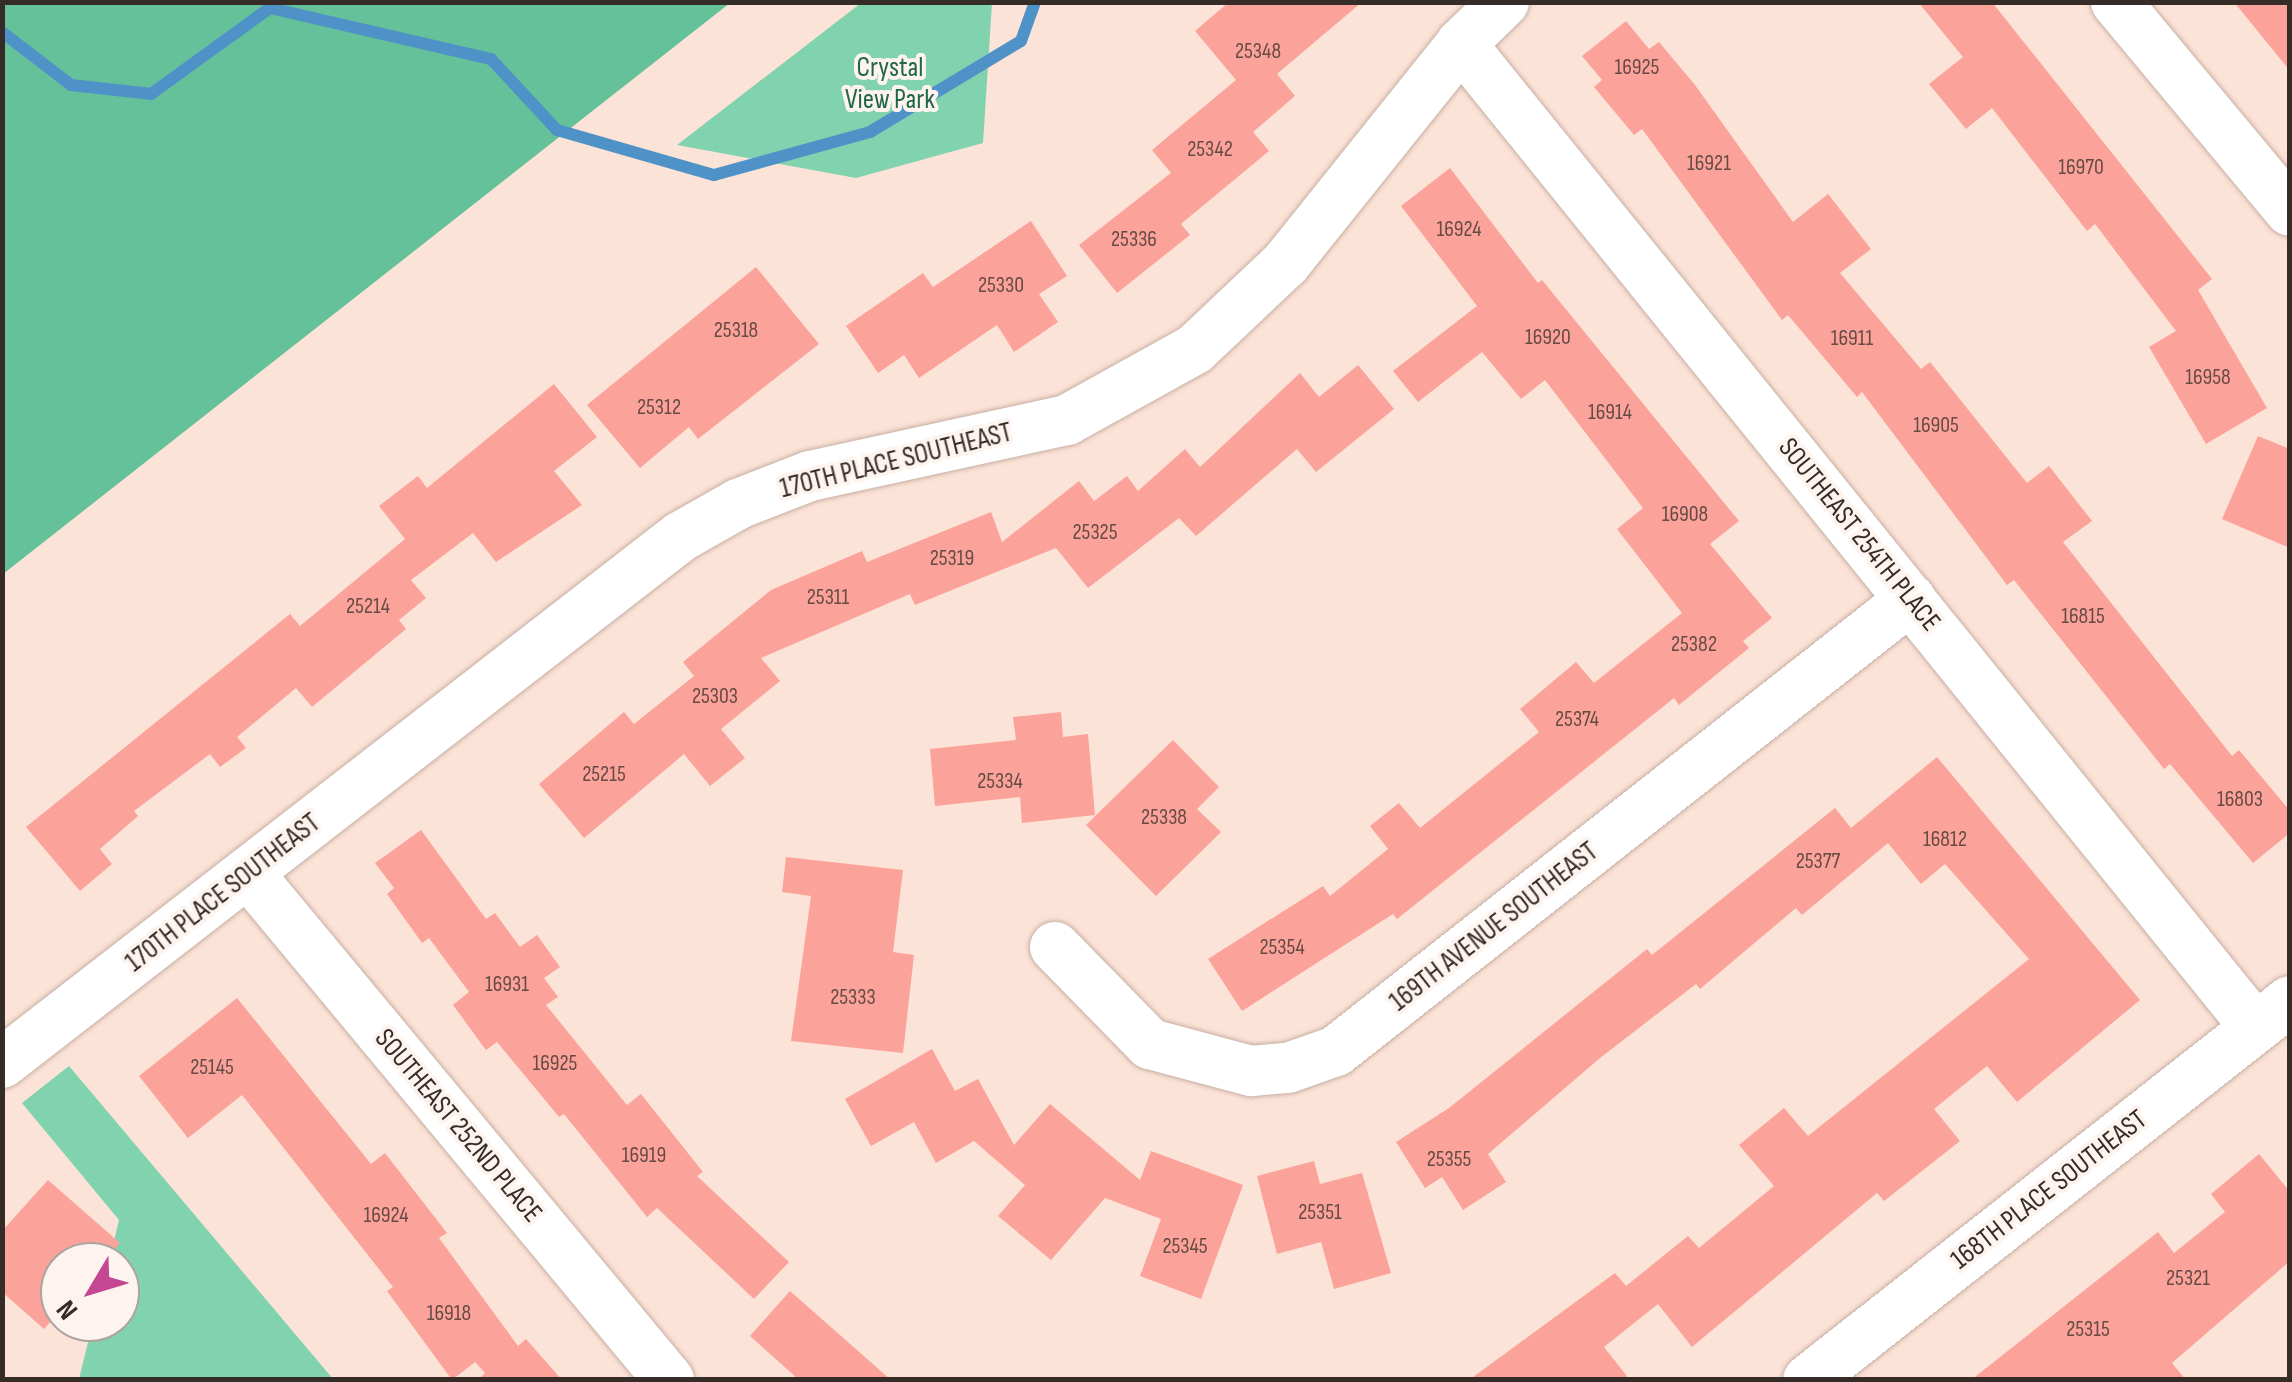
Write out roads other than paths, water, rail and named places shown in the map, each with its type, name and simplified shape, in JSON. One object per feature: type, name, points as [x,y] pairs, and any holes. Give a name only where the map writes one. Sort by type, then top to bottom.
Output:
[{"type":"street","name":"170TH PLACE SOUTHEAST","points":[[2,1063],[680,537],[738,504],[810,476],[1067,420],[1195,348],[1285,264],[1461,44],[1504,2]]},
{"type":"street","points":[[2116,2],[2290,211]]},
{"type":"street","name":"SOUTHEAST 254TH PLACE","points":[[1461,44],[1911,599],[2272,1014]]},
{"type":"street","name":"169TH AVENUE SOUTHEAST","points":[[1055,946],[1150,1044],[1251,1071],[1288,1068],[1336,1052],[1911,599]]},
{"type":"street","name":"SOUTHEAST 252ND PLACE","points":[[248,873],[668,1380]]},
{"type":"street","name":"168TH PLACE SOUTHEAST","points":[[1808,1380],[2272,1014]]},
{"type":"waterway","points":[[2,32],[71,85],[151,94],[270,8],[491,59],[557,130],[714,175],[870,132],[1021,41],[1035,2]]},
{"type":"park label","name":"Crystal View Park","points":[[890,84]]}]
